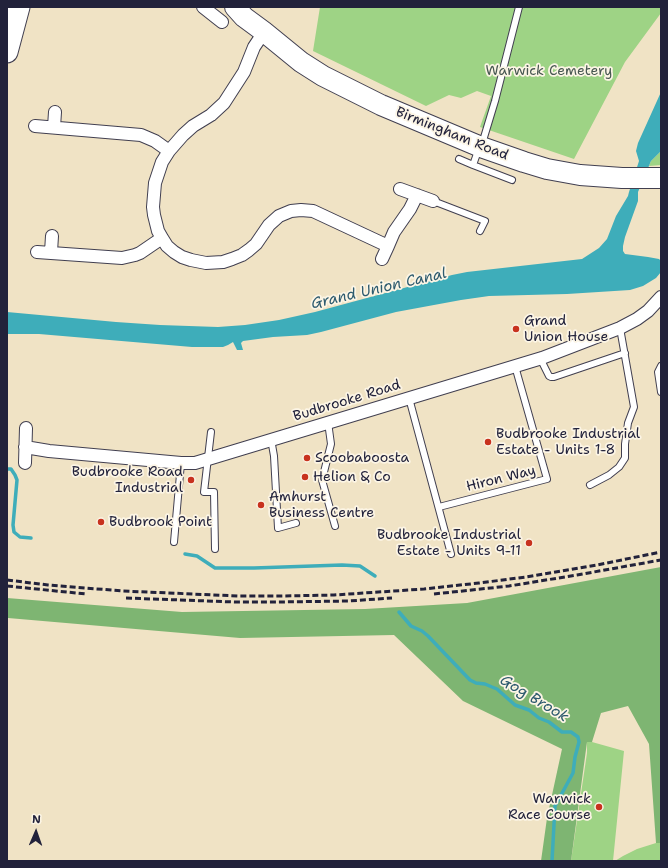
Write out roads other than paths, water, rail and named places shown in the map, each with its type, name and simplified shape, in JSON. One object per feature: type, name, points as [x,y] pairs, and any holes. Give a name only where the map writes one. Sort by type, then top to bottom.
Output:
[{"type":"highway","points":[[7,52],[19,7]]},
{"type":"main road","name":"Birmingham Road","points":[[252,7],[263,31]]},
{"type":"main road","name":"Birmingham Road","points":[[225,15],[244,18],[263,31],[300,62],[333,82],[387,108],[480,147],[546,169],[580,175],[616,178],[659,178]]},
{"type":"street","name":"Birmingham Road","points":[[203,7],[225,15]]},
{"type":"street","points":[[263,31],[254,47],[244,72],[224,103],[183,134],[162,162],[155,183],[153,199],[156,224],[162,238],[167,246],[174,252],[186,258],[206,263],[223,262],[242,255],[249,250],[256,244],[269,225],[279,216],[291,211],[307,210],[313,211],[388,246]]},
{"type":"street","points":[[54,127],[55,112]]},
{"type":"street","points":[[35,126],[141,135],[155,141],[169,151]]},
{"type":"street","points":[[400,189],[433,201]]},
{"type":"street","points":[[382,260],[394,232],[410,209],[417,195]]},
{"type":"street","points":[[51,252],[52,236]]},
{"type":"street","points":[[37,252],[122,258],[140,253],[162,238]]},
{"type":"street","name":"Budbrooke Road","points":[[25,447],[49,451],[195,463],[540,358],[620,328],[659,305]]},
{"type":"street","points":[[25,463],[26,428]]},
{"type":"lane","points":[[473,165],[495,101],[519,7]]},
{"type":"lane","points":[[459,159],[512,180]]},
{"type":"lane","points":[[433,201],[485,221],[480,231]]},
{"type":"lane","points":[[590,485],[609,475],[619,467],[625,458],[628,423],[634,407],[620,328]]},
{"type":"lane","points":[[540,358],[550,376],[554,377],[625,353]]},
{"type":"lane","name":"Hiron Way","points":[[438,507],[547,479],[515,366]]},
{"type":"lane","points":[[661,366],[658,372],[661,392]]},
{"type":"lane","points":[[409,398],[451,554]]},
{"type":"lane","points":[[328,422],[332,444],[322,480],[335,526]]},
{"type":"lane","points":[[211,432],[204,492],[214,492],[215,548]]},
{"type":"lane","points":[[271,439],[274,456],[278,528],[296,523]]},
{"type":"lane","points":[[174,542],[181,463]]},
{"type":"water","points":[[661,92],[661,151],[651,161],[638,192],[638,201],[623,246],[623,251],[625,254],[659,259],[661,261],[661,272],[656,278],[643,286],[630,290],[567,294],[489,296],[461,300],[396,312],[307,335],[243,341],[241,343],[243,350],[237,350],[233,342],[223,347],[192,347],[39,334],[7,334],[7,312],[160,325],[218,327],[245,325],[279,320],[315,312],[467,272],[582,259],[599,248],[607,239],[616,216],[628,196],[639,161],[636,151],[638,143]]},
{"type":"waterway","name":"Gog Brook","points":[[7,469],[11,469],[17,480],[13,525],[14,532],[20,537],[31,538]]},
{"type":"waterway","name":"Gog Brook","points":[[185,554],[197,556],[215,568],[342,565],[360,566],[375,576]]},
{"type":"waterway","name":"Gog Brook","points":[[399,612],[411,626],[422,631],[428,636],[470,680],[497,689],[515,705],[529,710],[562,732],[571,732],[578,737],[579,742],[573,773],[555,806],[552,861]]},
{"type":"railway","points":[[7,580],[123,591],[238,596],[334,595],[424,589],[526,577],[661,552]]},
{"type":"railway","points":[[434,594],[509,586],[661,560]]},
{"type":"railway","points":[[7,586],[86,594]]},
{"type":"railway","points":[[126,598],[235,602],[348,601],[392,598]]},
{"type":"place","name":"Grand Union House","points":[[516,329]]},
{"type":"place","name":"Budbrooke Industrial Estate - Units 1-8","points":[[488,442]]},
{"type":"place","name":"Scoobaboosta","points":[[307,458]]},
{"type":"place","name":"Helion & Co","points":[[305,477]]},
{"type":"place","name":"Budbrooke Road Industrial","points":[[191,480]]},
{"type":"place","name":"Amhurst Business Centre","points":[[261,505]]},
{"type":"place","name":"Budbrook Point","points":[[101,522]]},
{"type":"place","name":"Budbrooke Industrial Estate - Units 9-11","points":[[529,543]]},
{"type":"place","name":"Warwick Race Course","points":[[599,807]]},
{"type":"park label","name":"Warwick Cemetery","points":[[549,71]]},
{"type":"water label","name":"Grand Union Canal","points":[[379,289]]}]
